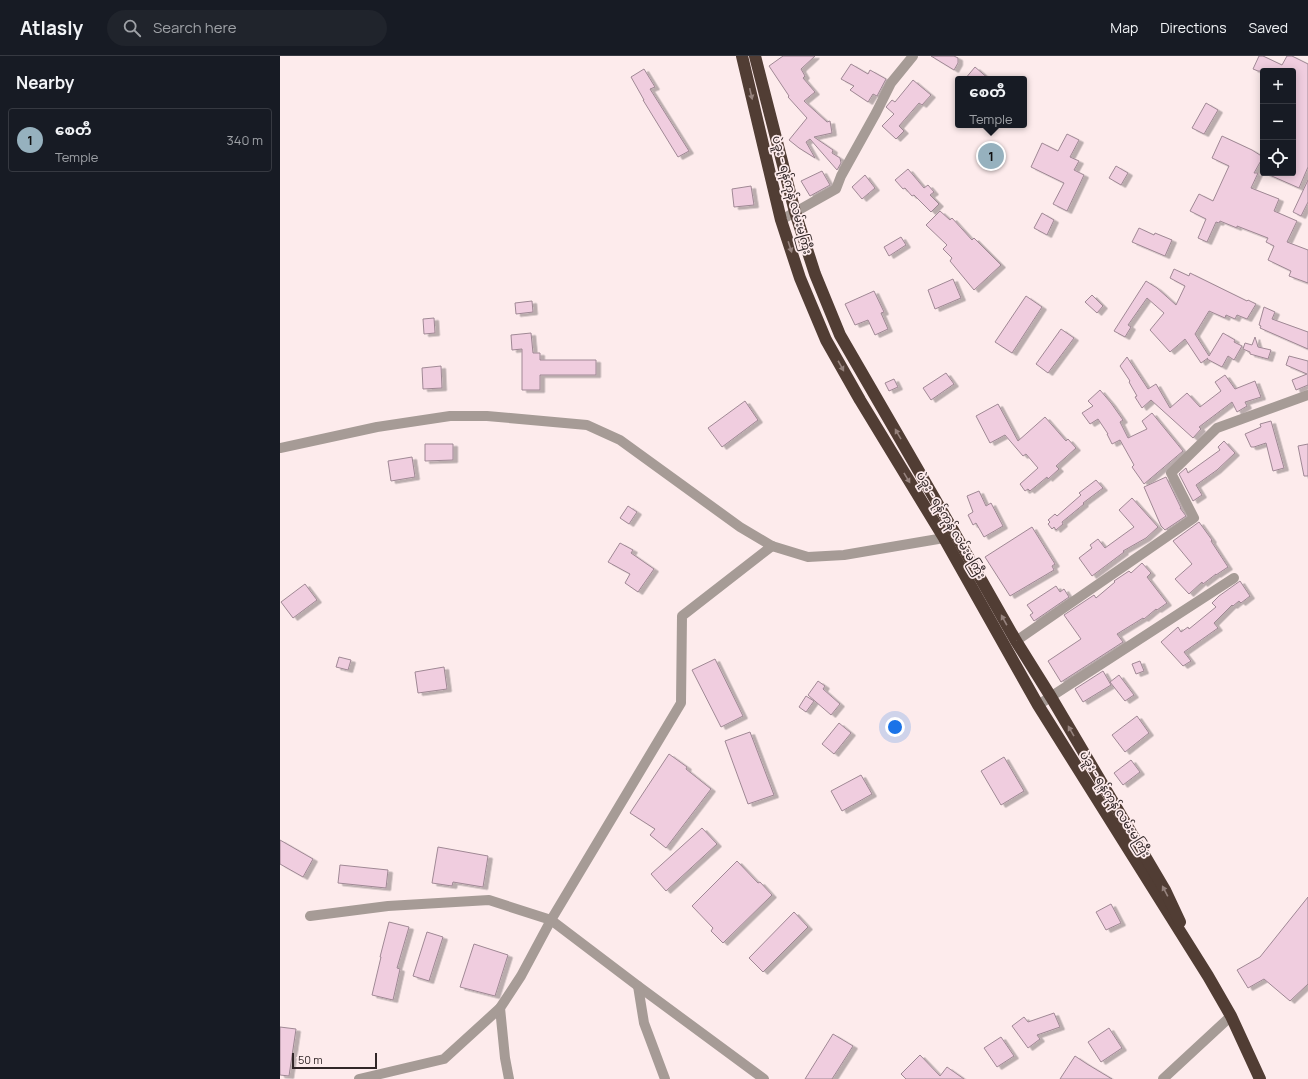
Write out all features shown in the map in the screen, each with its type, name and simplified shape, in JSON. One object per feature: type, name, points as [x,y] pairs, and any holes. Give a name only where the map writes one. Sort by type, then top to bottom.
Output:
[{"type":"highway","name":"ပဲခူး - ရန်ကုန် လမ်းမကြီး","points":[[742,56],[781,220],[800,278],[826,340],[860,400],[944,538],[1038,705],[1208,976],[1231,1016],[1260,1079]]},
{"type":"highway","name":"ပဲခူး - ရန်ကုန် လမ်းမကြီး","points":[[758,57],[795,212],[815,274],[840,335],[1016,641],[1051,697],[1165,890],[1208,976]]},
{"type":"street","points":[[781,220],[836,189],[841,176],[879,108],[891,83],[913,56]]},
{"type":"street","points":[[1016,641],[1194,518],[1171,473],[1217,428],[1308,395]]},
{"type":"street","points":[[280,448],[377,427],[450,416],[488,416],[587,425],[620,440],[740,528],[772,546],[808,557],[844,555],[944,538],[954,532]]},
{"type":"street","points":[[359,1079],[444,1059],[500,1008],[522,976],[551,920],[681,703],[682,616],[772,546]]},
{"type":"street","points":[[1038,705],[1234,578]]},
{"type":"street","points":[[310,916],[388,906],[489,900],[551,920],[764,1079]]},
{"type":"street","points":[[638,986],[644,1023],[665,1079]]},
{"type":"street","points":[[500,1008],[505,1058],[509,1079]]},
{"type":"street","points":[[1163,1079],[1231,1016]]},
{"type":"building","points":[[783,56],[815,56],[801,69],[805,76],[803,78],[815,92],[804,101],[827,122],[830,121],[832,133],[814,137],[833,150],[832,153],[840,158],[841,163],[837,170],[810,139],[806,142],[815,158],[789,140],[807,118],[788,97],[789,96],[769,66]]},
{"type":"building","points":[[931,56],[954,56],[958,58],[958,63],[954,70]]},
{"type":"building","points":[[1259,56],[1263,56],[1282,65],[1287,56],[1292,56],[1308,64],[1308,167],[1299,188],[1272,176],[1296,176],[1296,68],[1260,68],[1260,71],[1253,69]]},
{"type":"building","points":[[851,64],[868,74],[870,70],[886,79],[877,96],[873,94],[868,102],[850,90],[854,86],[841,79]]},
{"type":"building","points":[[975,67],[986,76],[968,76]]},
{"type":"building","points":[[644,69],[655,87],[650,89],[689,151],[678,157],[643,100],[631,77]]},
{"type":"building","points":[[913,80],[931,95],[922,105],[919,103],[899,126],[904,131],[896,139],[882,126],[894,114],[886,107],[892,100],[895,102]]},
{"type":"building","points":[[1206,103],[1218,110],[1204,134],[1192,128]]},
{"type":"building","points":[[1067,134],[1079,140],[1070,157],[1079,161],[1074,170],[1084,175],[1067,211],[1053,204],[1064,183],[1031,167],[1042,143],[1058,151]]},
{"type":"building","points":[[1222,136],[1260,155],[1260,162],[1254,173],[1258,173],[1251,188],[1279,199],[1274,211],[1297,221],[1287,242],[1308,250],[1308,283],[1289,276],[1291,271],[1268,260],[1274,246],[1266,242],[1268,238],[1220,221],[1219,223],[1216,222],[1207,242],[1198,238],[1206,219],[1190,211],[1199,194],[1213,201],[1229,166],[1212,158]]},
{"type":"building","points":[[1116,166],[1128,173],[1121,185],[1109,178]]},
{"type":"building","points":[[908,169],[924,188],[928,185],[934,192],[930,195],[939,204],[931,212],[914,195],[912,196],[905,188],[903,189],[895,180]]},
{"type":"building","points":[[822,171],[830,185],[810,196],[801,181]]},
{"type":"building","points":[[865,175],[875,188],[862,199],[852,187]]},
{"type":"building","points":[[1308,180],[1308,202],[1301,216],[1293,212]]},
{"type":"building","points":[[751,186],[754,205],[734,207],[732,189]]},
{"type":"building","points":[[940,211],[950,220],[952,218],[972,240],[974,238],[1001,265],[974,290],[950,261],[952,258],[943,249],[947,245],[926,225]]},
{"type":"building","points":[[1042,213],[1054,220],[1047,235],[1034,228]]},
{"type":"building","points":[[1139,228],[1154,235],[1155,233],[1172,240],[1165,256],[1132,242]]},
{"type":"building","points":[[901,237],[906,245],[889,256],[884,247]]},
{"type":"building","points":[[1174,269],[1189,276],[1190,273],[1256,304],[1247,319],[1237,315],[1235,319],[1226,315],[1225,318],[1209,311],[1195,334],[1209,356],[1223,333],[1235,340],[1234,342],[1242,346],[1234,360],[1228,356],[1222,367],[1207,359],[1208,358],[1201,363],[1185,339],[1170,352],[1150,330],[1164,313],[1147,298],[1128,325],[1131,327],[1125,337],[1114,331],[1146,281],[1157,288],[1176,305],[1185,286],[1170,278]]},
{"type":"building","points":[[953,279],[961,298],[935,309],[928,290]]},
{"type":"building","points":[[874,291],[884,312],[881,313],[888,329],[875,335],[868,320],[855,325],[845,304]]},
{"type":"building","points":[[1092,295],[1103,306],[1097,313],[1085,302]]},
{"type":"building","points":[[1026,296],[1042,307],[1012,353],[995,342]]},
{"type":"building","points":[[532,301],[533,312],[516,314],[515,303]]},
{"type":"building","points":[[1264,307],[1275,312],[1272,319],[1308,332],[1308,349],[1260,328],[1261,326],[1259,325]]},
{"type":"building","points":[[434,318],[435,333],[424,334],[423,319]]},
{"type":"building","points":[[1061,329],[1074,338],[1048,373],[1036,364]]},
{"type":"building","points":[[531,333],[533,353],[540,353],[540,360],[596,360],[596,375],[540,375],[540,390],[522,390],[522,349],[512,350],[511,335]]},
{"type":"building","points":[[1255,337],[1258,347],[1271,350],[1268,359],[1250,354],[1250,352],[1243,349],[1245,343],[1252,345]]},
{"type":"building","points":[[1289,356],[1308,361],[1308,385],[1296,390],[1292,380],[1307,374],[1286,365]]},
{"type":"building","points":[[1127,357],[1148,389],[1156,384],[1170,408],[1187,393],[1200,407],[1221,391],[1215,382],[1225,375],[1235,389],[1255,381],[1261,397],[1245,402],[1247,406],[1237,412],[1232,402],[1199,427],[1201,429],[1193,438],[1151,400],[1142,408],[1135,397],[1137,396],[1129,382],[1130,381],[1120,366]]},
{"type":"building","points":[[441,366],[442,388],[423,389],[422,368]]},
{"type":"building","points":[[946,373],[954,384],[931,400],[923,388]]},
{"type":"building","points":[[894,379],[898,387],[889,391],[885,383]]},
{"type":"building","points":[[1100,390],[1123,420],[1120,422],[1128,438],[1147,429],[1142,421],[1152,413],[1183,451],[1144,484],[1132,467],[1134,465],[1120,440],[1112,444],[1108,434],[1098,419],[1090,424],[1082,413],[1093,406],[1088,401]]},
{"type":"building","points":[[745,401],[758,420],[722,447],[708,428]]},
{"type":"building","points":[[998,404],[1018,441],[1045,417],[1066,441],[1068,439],[1076,448],[1056,466],[1059,469],[1048,479],[1047,477],[1030,491],[1028,489],[1025,491],[1020,484],[1038,468],[1026,454],[1023,456],[1005,435],[990,443],[976,416]]},
{"type":"building","points":[[1271,421],[1284,468],[1273,471],[1266,443],[1251,447],[1245,434],[1261,427],[1260,424]]},
{"type":"building","points":[[1224,441],[1235,453],[1217,470],[1196,485],[1202,495],[1193,501],[1179,474],[1186,468],[1188,473],[1220,450],[1218,447]]},
{"type":"building","points":[[425,444],[453,444],[453,460],[425,461]]},
{"type":"building","points":[[1308,444],[1308,476],[1304,476],[1298,446]]},
{"type":"building","points":[[412,457],[415,477],[391,481],[388,461]]},
{"type":"building","points":[[1166,477],[1180,508],[1186,516],[1165,530],[1161,526],[1144,487]]},
{"type":"building","points":[[1096,480],[1103,488],[1083,503],[1084,504],[1062,522],[1063,524],[1056,530],[1054,527],[1052,529],[1048,524],[1050,522],[1048,520],[1055,514],[1057,516],[1081,495],[1079,493]]},
{"type":"building","points":[[979,491],[986,506],[991,503],[1003,526],[984,537],[976,523],[973,525],[968,515],[973,512],[967,496]]},
{"type":"building","points":[[1132,498],[1158,527],[1146,538],[1123,551],[1124,552],[1092,576],[1079,558],[1092,548],[1090,545],[1098,539],[1105,548],[1134,527],[1119,510]]},
{"type":"building","points":[[628,506],[637,512],[629,524],[620,518]]},
{"type":"building","points":[[1199,522],[1228,567],[1203,584],[1202,582],[1189,594],[1175,579],[1192,564],[1173,541]]},
{"type":"building","points":[[1032,527],[1055,564],[1052,566],[1054,570],[1010,596],[985,557]]},
{"type":"building","points":[[620,543],[633,550],[631,553],[654,569],[638,592],[625,583],[630,574],[608,562]]},
{"type":"building","points":[[1142,563],[1151,573],[1147,577],[1167,603],[1157,610],[1156,609],[1144,619],[1143,618],[1117,634],[1123,642],[1061,682],[1048,661],[1081,639],[1064,615],[1094,595],[1096,598],[1115,582],[1114,581],[1129,571],[1131,573]]},
{"type":"building","points":[[1240,581],[1250,596],[1241,603],[1239,601],[1233,606],[1232,605],[1214,623],[1218,628],[1184,652],[1191,661],[1183,666],[1161,642],[1178,627],[1181,632],[1188,627],[1189,629],[1216,607],[1212,603],[1219,596]]},
{"type":"building","points":[[305,584],[317,600],[293,618],[281,602]]},
{"type":"building","points":[[1056,586],[1060,592],[1064,589],[1069,597],[1034,621],[1030,615],[1033,613],[1027,605]]},
{"type":"building","points":[[339,657],[351,660],[348,670],[336,667]]},
{"type":"building","points":[[715,659],[743,716],[721,727],[692,670]]},
{"type":"building","points":[[1140,661],[1144,671],[1136,674],[1132,664]]},
{"type":"building","points":[[444,667],[447,689],[418,693],[415,672]]},
{"type":"building","points":[[1103,671],[1111,685],[1083,702],[1075,689]]},
{"type":"building","points":[[1119,675],[1134,695],[1125,701],[1110,682]]},
{"type":"building","points":[[818,681],[825,686],[823,689],[840,704],[831,715],[808,695]]},
{"type":"building","points":[[806,696],[814,701],[806,712],[799,707]]},
{"type":"building","points":[[1137,716],[1149,733],[1125,752],[1112,735]]},
{"type":"building","points":[[839,723],[851,733],[834,754],[822,744]]},
{"type":"building","points":[[750,732],[774,795],[748,804],[725,741]]},
{"type":"building","points":[[669,754],[687,767],[686,769],[711,789],[666,848],[650,835],[655,829],[630,813]]},
{"type":"building","points":[[1004,757],[1024,791],[1001,805],[981,771]]},
{"type":"building","points":[[1131,760],[1140,772],[1123,785],[1114,773]]},
{"type":"building","points":[[861,775],[872,794],[842,811],[831,791]]},
{"type":"building","points":[[702,828],[717,844],[666,891],[651,874]]},
{"type":"building","points":[[280,840],[313,859],[303,877],[280,864]]},
{"type":"building","points":[[438,847],[488,856],[483,887],[453,882],[452,886],[432,883]]},
{"type":"building","points":[[737,861],[772,895],[723,943],[711,931],[713,928],[692,906]]},
{"type":"building","points":[[340,865],[388,870],[386,888],[338,883]]},
{"type":"building","points":[[1308,897],[1308,984],[1290,1001],[1264,979],[1248,988],[1237,970],[1260,957]]},
{"type":"building","points":[[1111,904],[1121,923],[1106,930],[1096,912]]},
{"type":"building","points":[[794,912],[808,927],[763,972],[749,958]]},
{"type":"building","points":[[389,922],[409,927],[397,968],[400,969],[393,1000],[372,995]]},
{"type":"building","points":[[427,932],[443,937],[429,981],[413,976]]},
{"type":"building","points":[[474,944],[508,955],[495,996],[460,987]]},
{"type":"building","points":[[1054,1013],[1060,1027],[1037,1035],[1040,1039],[1028,1048],[1012,1026],[1024,1017],[1028,1022]]},
{"type":"building","points":[[280,1027],[296,1029],[289,1076],[280,1075]]},
{"type":"building","points":[[1109,1028],[1122,1048],[1101,1062],[1088,1042]]},
{"type":"building","points":[[833,1034],[853,1046],[832,1079],[805,1079]]},
{"type":"building","points":[[1001,1037],[1014,1056],[997,1067],[984,1048]]},
{"type":"building","points":[[920,1055],[940,1076],[947,1067],[964,1079],[906,1079],[901,1074]]},
{"type":"building","points":[[1075,1056],[1087,1064],[1112,1079],[1060,1079]]},
{"type":"place","name":"စေတီ","points":[[991,156]]}]
